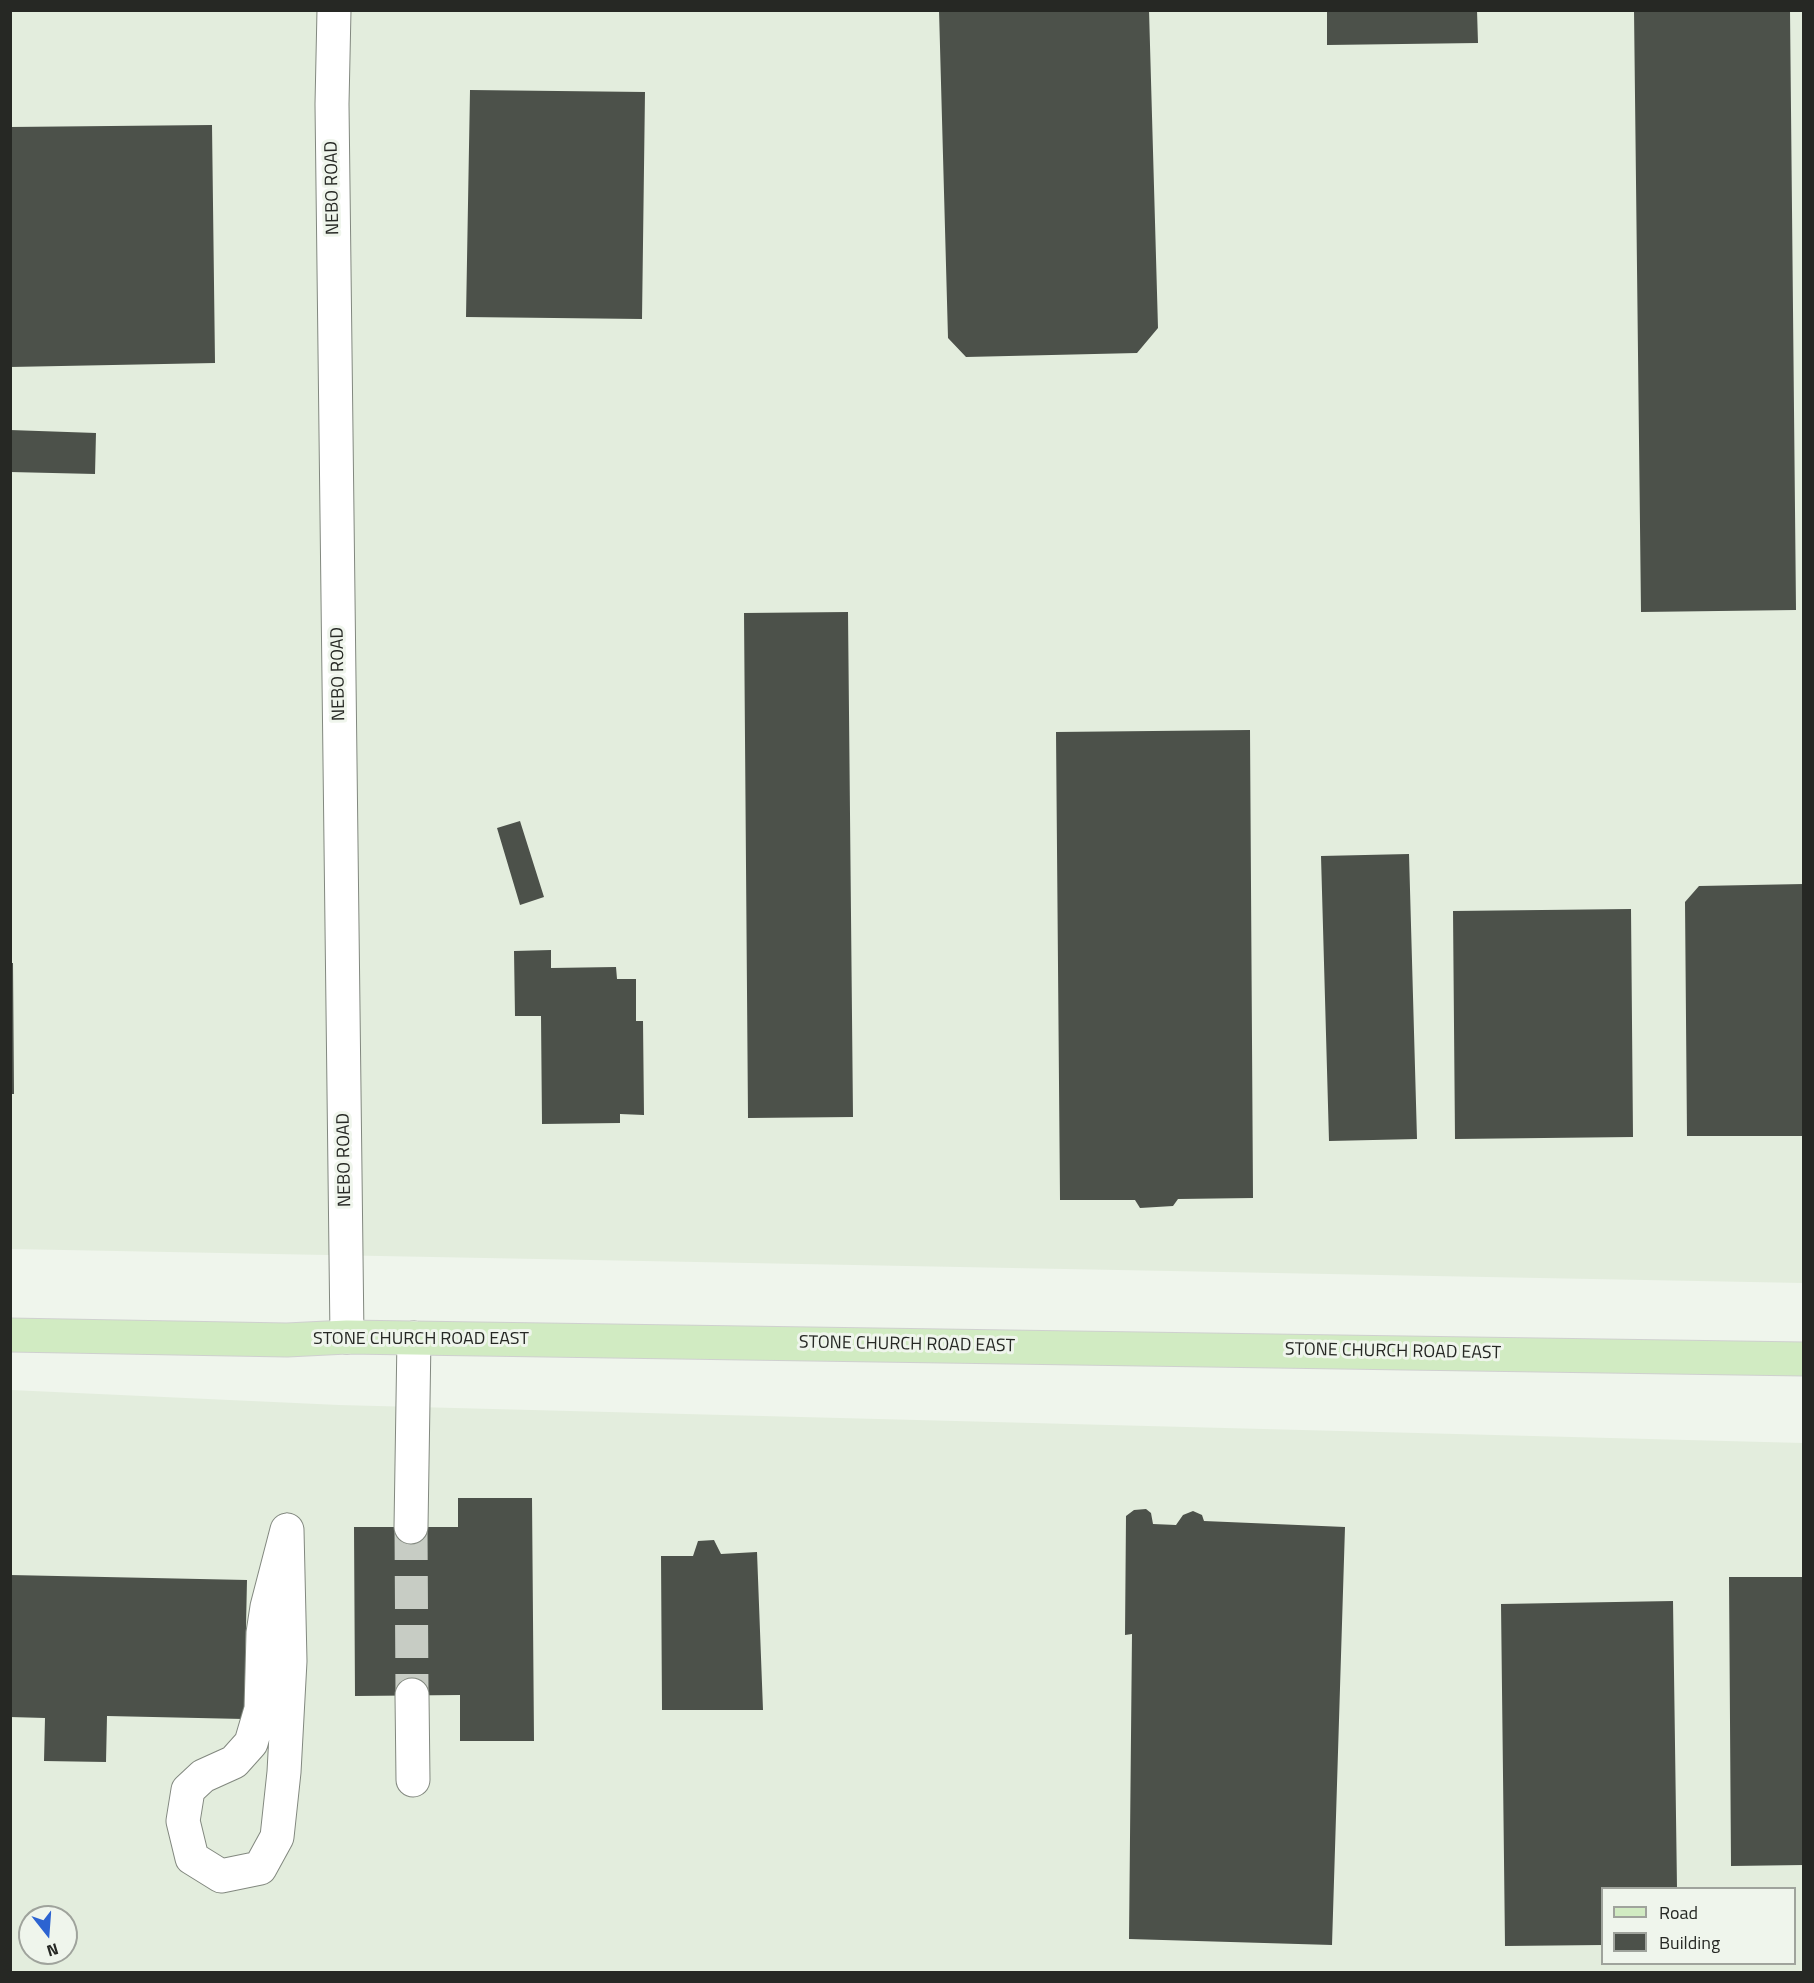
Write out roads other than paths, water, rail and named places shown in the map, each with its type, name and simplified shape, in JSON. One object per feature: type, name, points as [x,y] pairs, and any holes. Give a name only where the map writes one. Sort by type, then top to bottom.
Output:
[{"type":"main road","name":"STONE CHURCH ROAD EAST","points":[[10,1335],[287,1340],[347,1337],[1803,1359]]},
{"type":"street","name":"NEBO ROAD","points":[[334,10],[332,104],[347,1337]]},
{"type":"street","points":[[411,1527],[414,1338]]},
{"type":"street","points":[[287,1530],[290,1661],[284,1772],[277,1837],[260,1868],[221,1876],[192,1858],[183,1821],[189,1790],[203,1776],[234,1762],[251,1743],[261,1709],[263,1643],[267,1607],[287,1530]]},
{"type":"street","points":[[412,1695],[413,1780]]},
{"type":"tunnel","points":[[411,1527],[412,1695]]}]
